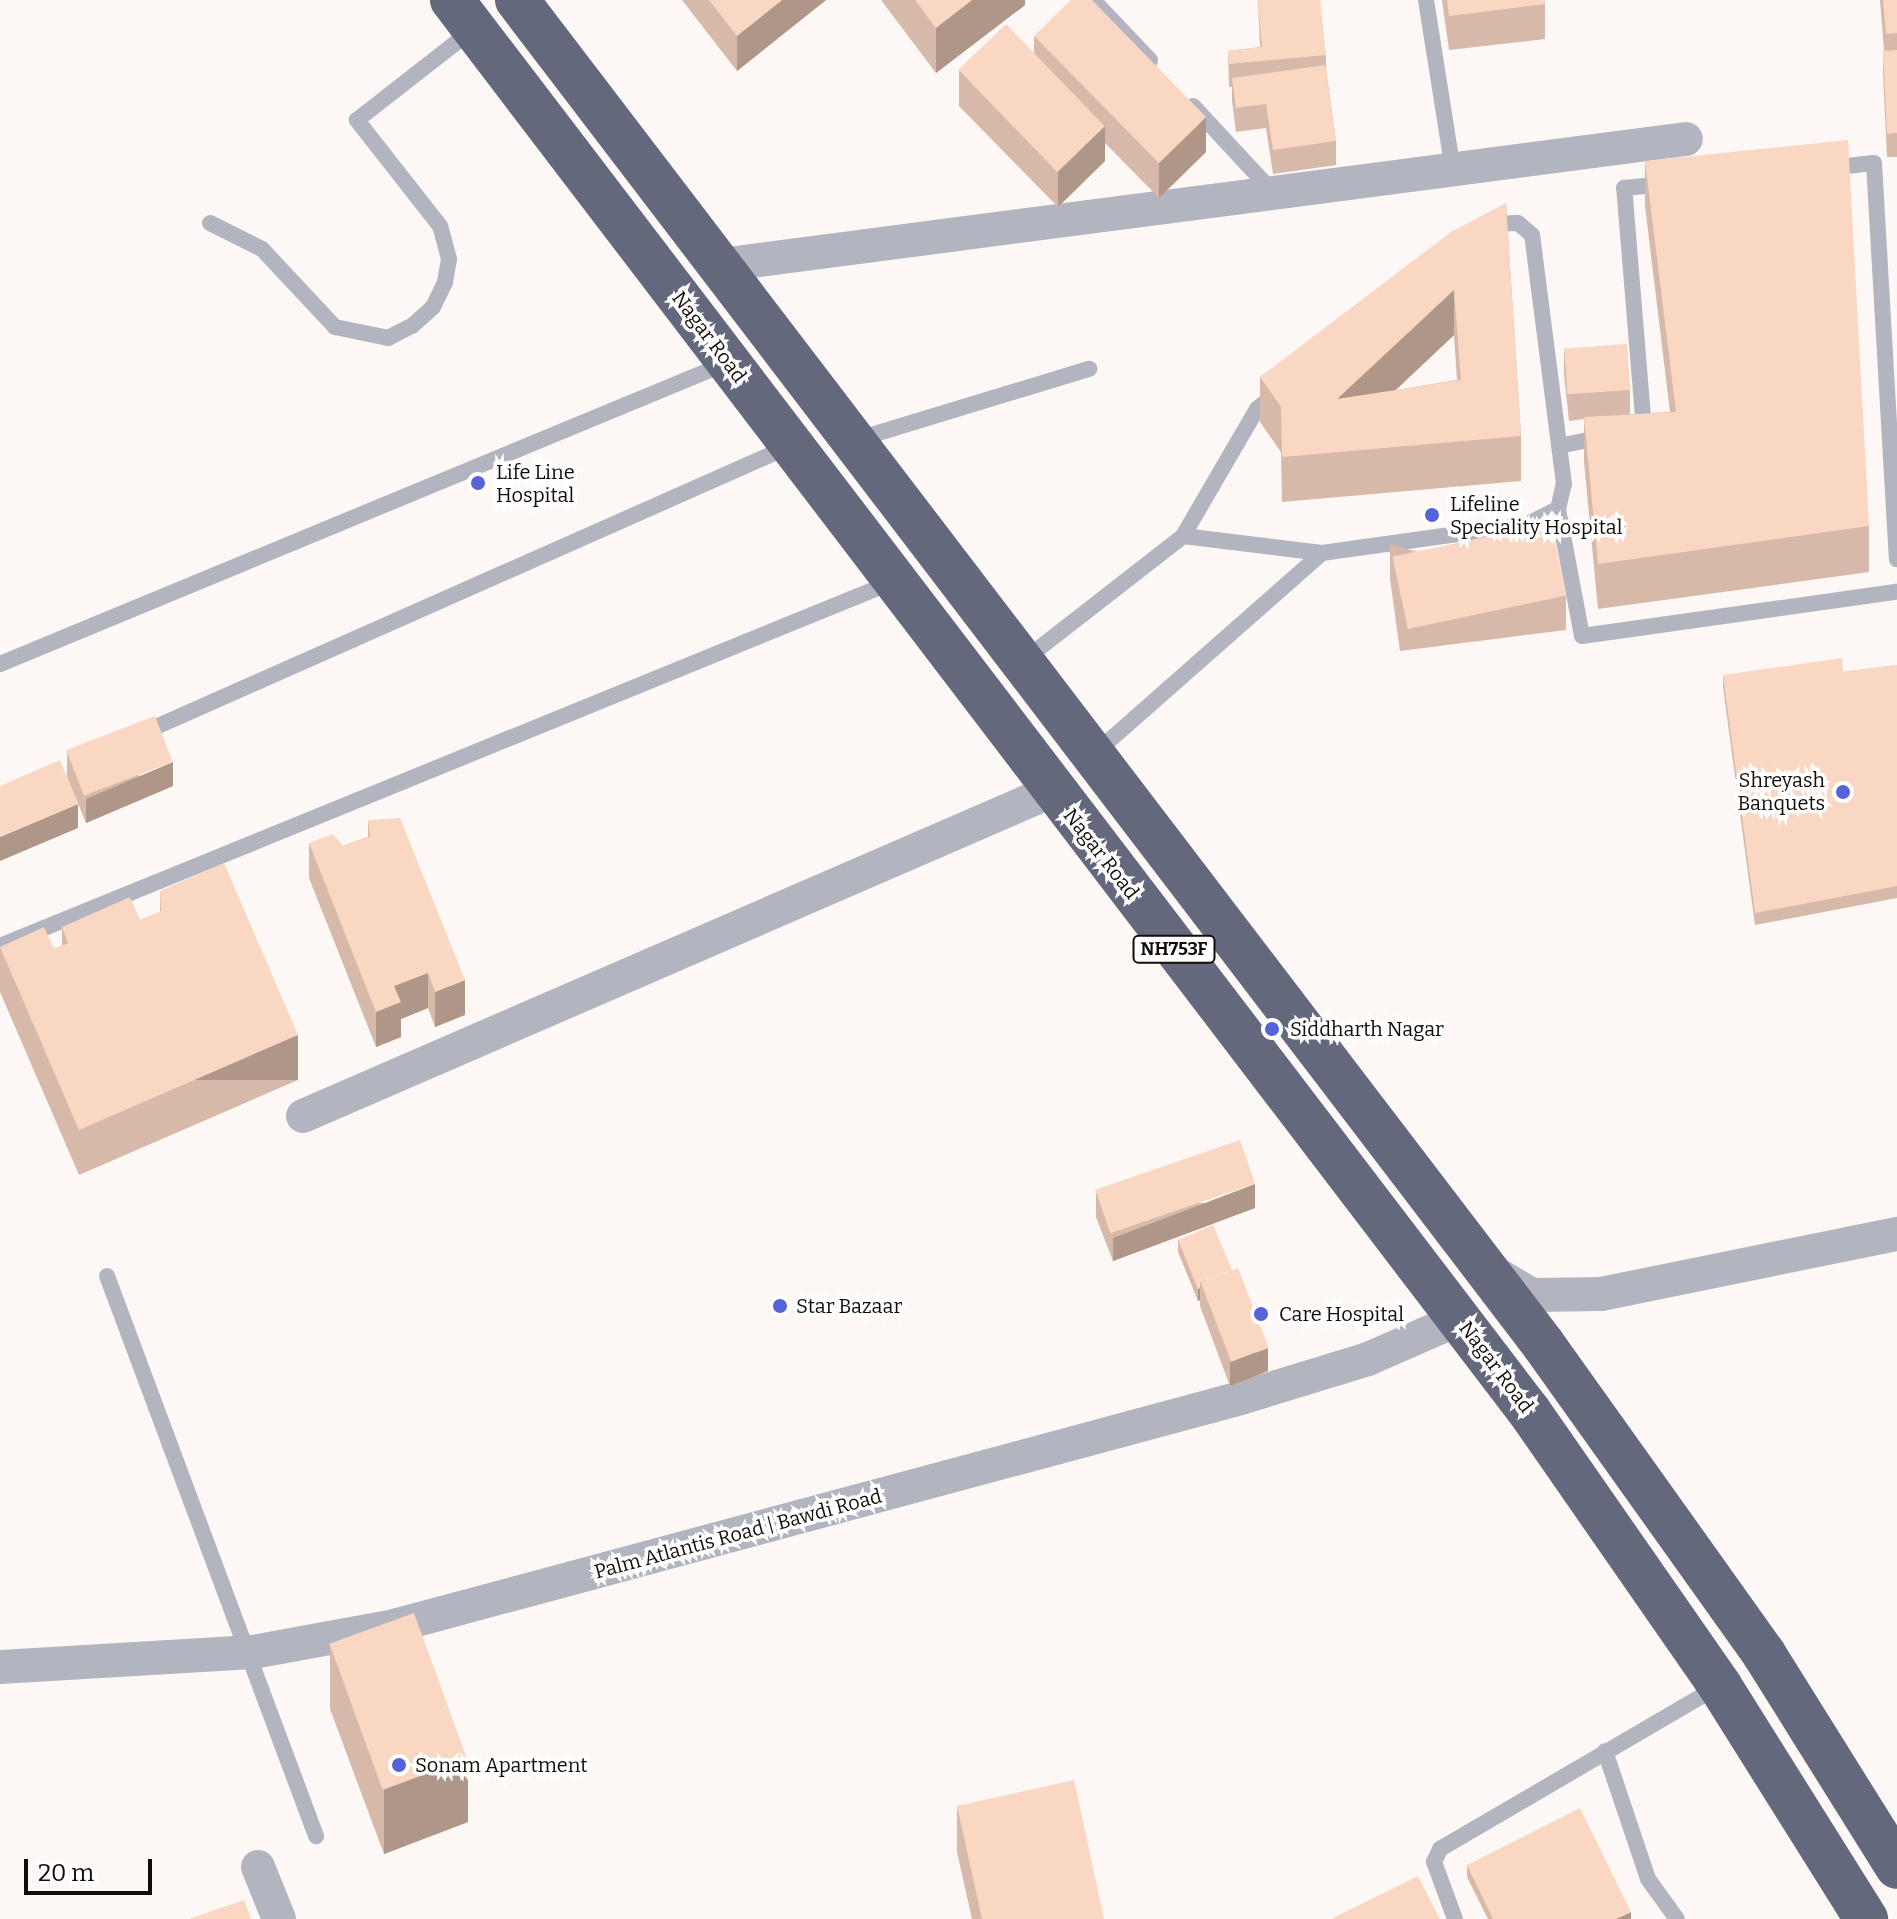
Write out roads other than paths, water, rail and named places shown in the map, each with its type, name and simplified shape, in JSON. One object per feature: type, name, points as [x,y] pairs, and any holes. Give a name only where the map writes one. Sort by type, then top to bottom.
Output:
[{"type":"highway","name":"NH753F","points":[[517,0],[1024,660],[1480,1263],[1764,1654],[1897,1867]]},
{"type":"highway","name":"Nagar Road","points":[[462,14],[1052,791],[1459,1319],[1720,1686],[1866,1919]]},
{"type":"highway","points":[[1108,864],[1159,840]]},
{"type":"street","points":[[721,265],[1686,139]]},
{"type":"street","points":[[303,1116],[1052,791]]},
{"type":"street","points":[[1480,1263],[1532,1295],[1589,1295],[1897,1234]]},
{"type":"street","name":"Palm Atlantis Road | Bawdi Road","points":[[0,1667],[253,1652],[394,1626],[1156,1421],[1368,1359],[1459,1319]]},
{"type":"street","points":[[258,1867],[279,1919]]},
{"type":"lane","points":[[1093,0],[1274,193]]},
{"type":"lane","points":[[1426,0],[1453,170]]},
{"type":"lane","points":[[210,223],[274,259],[335,327],[388,338],[412,326],[433,307],[449,259],[424,201],[357,120],[462,14]]},
{"type":"lane","points":[[1811,170],[1874,163],[1897,559]]},
{"type":"lane","points":[[1559,446],[1644,429],[1624,188],[1687,182]]},
{"type":"lane","points":[[1470,240],[1495,220],[1518,223],[1532,235],[1559,446],[1558,509],[1582,636],[1897,592]]},
{"type":"lane","points":[[0,664],[728,362]]},
{"type":"lane","points":[[854,440],[1089,369]]},
{"type":"lane","points":[[1024,660],[1183,536],[1257,409],[1295,379]]},
{"type":"lane","points":[[116,745],[792,445]]},
{"type":"lane","points":[[1183,536],[1322,553],[1528,524],[1558,509]]},
{"type":"lane","points":[[1094,754],[1322,553]]},
{"type":"lane","points":[[0,946],[895,581]]},
{"type":"lane","points":[[107,1276],[253,1652],[316,1836]]},
{"type":"lane","points":[[1455,1919],[1434,1862],[1440,1849],[1720,1686]]},
{"type":"lane","points":[[1605,1751],[1648,1879],[1677,1919]]},
{"type":"place","name":"Life Line Hospital","points":[[478,483]]},
{"type":"place","name":"Lifeline Speciality Hospital","points":[[1432,515]]},
{"type":"place","name":"Shreyash Banquets","points":[[1843,792]]},
{"type":"place","name":"Siddharth Nagar","points":[[1272,1029]]},
{"type":"place","name":"Star Bazaar","points":[[780,1306]]},
{"type":"place","name":"Care Hospital","points":[[1261,1314]]},
{"type":"place","name":"Sonam Apartment","points":[[399,1765]]}]
